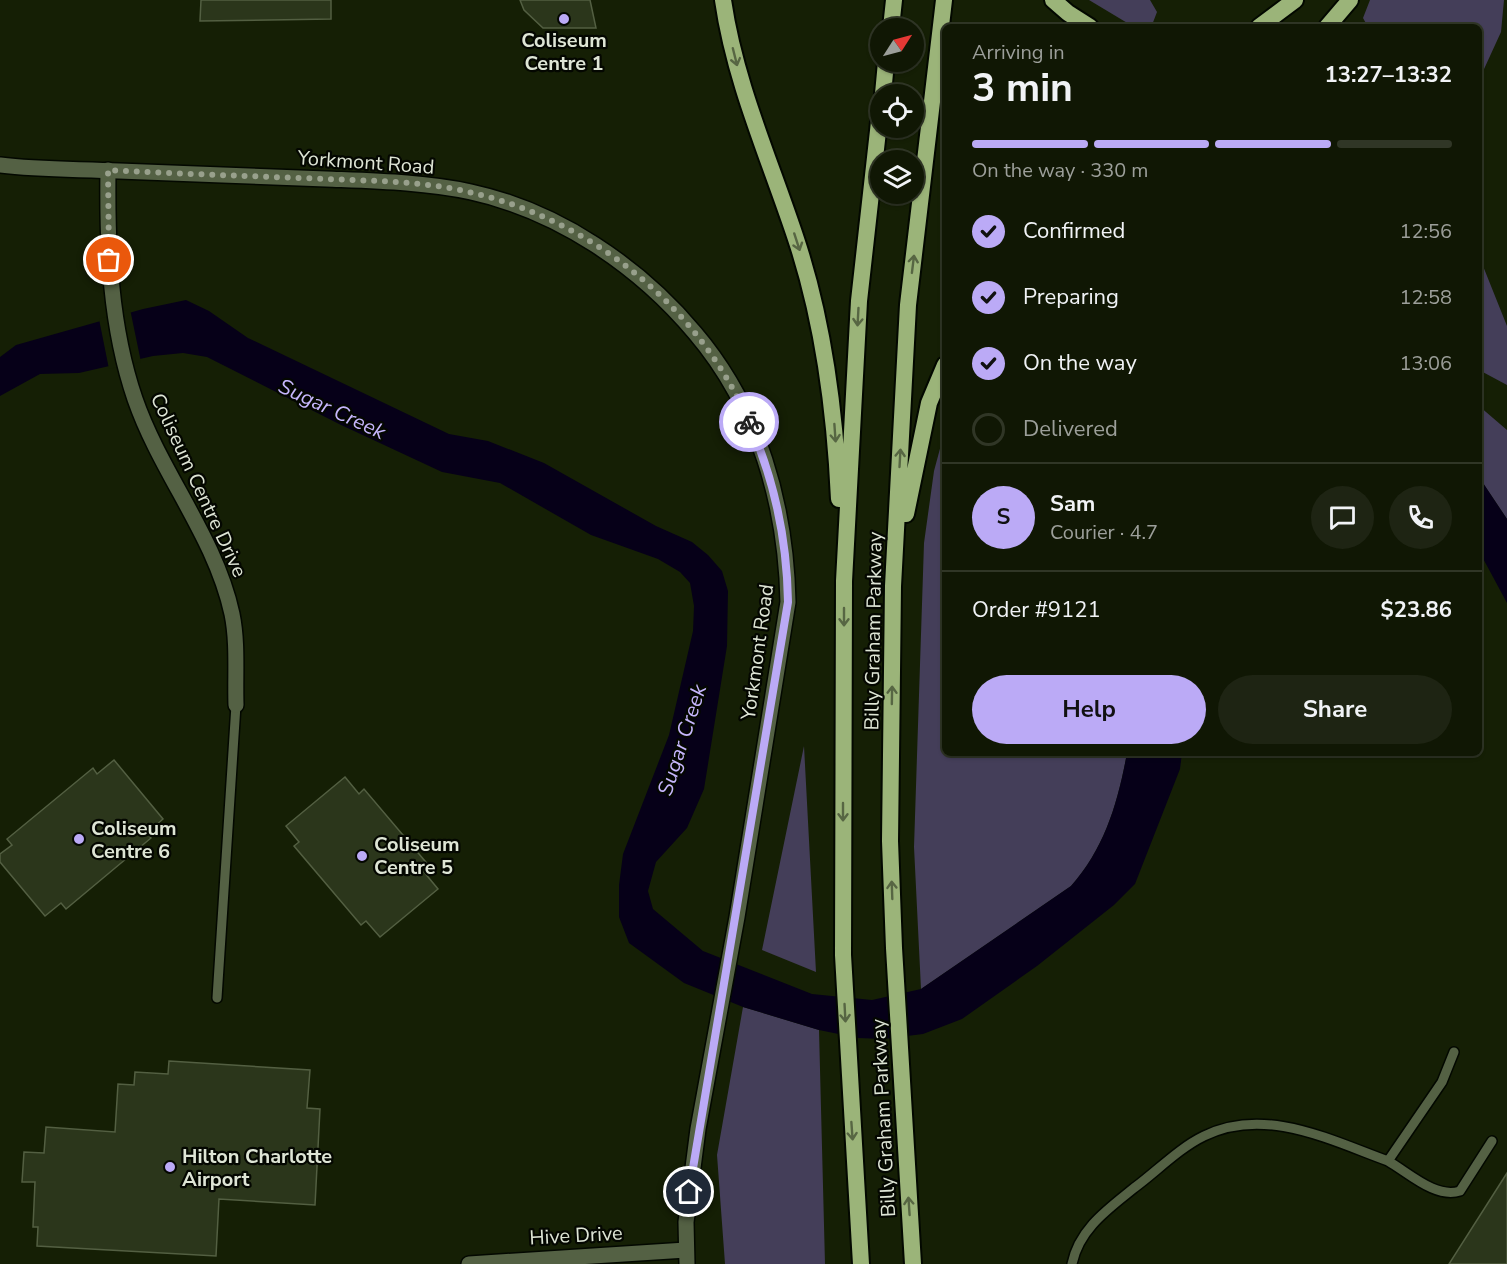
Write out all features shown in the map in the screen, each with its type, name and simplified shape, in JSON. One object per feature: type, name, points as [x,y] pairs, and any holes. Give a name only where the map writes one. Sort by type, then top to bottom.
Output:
[{"type":"highway","points":[[723,0],[736,63],[811,288],[832,399],[844,581]]},
{"type":"highway","points":[[892,18],[894,0]]},
{"type":"highway","name":"Billy Graham Parkway","points":[[913,1264],[894,948],[890,841],[893,586],[908,305],[944,0]]},
{"type":"highway","points":[[1053,0],[1085,24]]},
{"type":"highway","points":[[1263,24],[1295,0]]},
{"type":"highway","points":[[1330,24],[1350,0]]},
{"type":"highway","name":"Billy Graham Parkway","points":[[861,1264],[848,1072],[843,955],[844,581],[859,301],[877,138]]},
{"type":"highway","points":[[893,586],[920,437],[929,403],[942,372]]},
{"type":"street","name":"Yorkmont Road","points":[[0,165],[382,182],[454,189],[495,199],[536,214],[582,237],[633,271],[675,310],[708,348],[740,400],[764,456],[778,500],[787,557],[788,602],[737,917],[715,1032],[689,1192],[687,1257]]},
{"type":"street","name":"Coliseum Centre Drive","points":[[108,170],[110,278],[121,344],[135,400],[148,434],[213,556],[223,581],[234,630],[236,705]]},
{"type":"street","name":"Hive Drive","points":[[469,1264],[687,1257]]},
{"type":"lane","name":"Coliseum Centre Drive","points":[[217,998],[236,705]]},
{"type":"lane","points":[[1388,1161],[1442,1082],[1454,1052]]},
{"type":"lane","points":[[1072,1264],[1075,1250],[1089,1228],[1110,1207],[1202,1137],[1233,1125],[1264,1123],[1310,1133],[1388,1161],[1439,1192],[1450,1194],[1460,1191],[1492,1141]]},
{"type":"shaded area","points":[[1089,0],[1150,0],[1157,12],[1152,24],[1129,24]]},
{"type":"shaded area","points":[[1370,0],[1504,0],[1501,32],[1482,73],[1482,24],[1366,24],[1363,18]]},
{"type":"shaded area","points":[[1482,264],[1507,326],[1507,385],[1482,372]]},
{"type":"shaded area","points":[[1482,409],[1507,430],[1507,519],[1482,482]]},
{"type":"shaded area","points":[[942,441],[942,756],[1126,756],[1108,824],[1093,856],[1071,886],[921,989],[914,847],[924,543],[934,471]]},
{"type":"shaded area","points":[[804,746],[816,972],[762,950]]},
{"type":"shaded area","points":[[743,1007],[819,1030],[825,1264],[725,1264],[717,1155]]},
{"type":"water","name":"Sugar Creek","points":[[186,300],[209,311],[248,338],[449,434],[488,441],[544,463],[656,526],[692,542],[722,571],[728,591],[727,646],[704,789],[687,828],[656,862],[648,891],[653,909],[703,951],[812,994],[872,1000],[921,989],[1071,886],[1093,856],[1108,824],[1126,756],[1182,756],[1180,769],[1135,884],[1114,905],[1037,966],[962,1019],[923,1034],[883,1039],[858,1038],[819,1030],[743,1007],[684,983],[629,943],[619,917],[619,885],[623,854],[669,735],[693,631],[694,606],[690,583],[680,572],[658,559],[591,535],[500,483],[442,472],[339,424],[207,357],[183,353],[153,356],[79,373],[40,374],[0,396],[0,357],[16,345],[143,309]]},
{"type":"water","points":[[1482,482],[1507,519],[1507,603],[1482,557]]},
{"type":"pier","points":[[130,309],[141,362],[109,369],[99,319]]},
{"type":"building","points":[[201,0],[331,0],[331,19],[200,21]]},
{"type":"building","name":"Coliseum Centre 1","points":[[520,0],[590,0],[596,28],[543,28],[524,10]]},
{"type":"building","name":"Coliseum Centre 6","points":[[114,760],[163,819],[147,833],[151,838],[66,909],[61,903],[45,916],[0,862],[0,854],[12,845],[7,839],[93,768],[97,774]]},
{"type":"building","name":"Coliseum Centre 5","points":[[345,777],[359,794],[364,789],[430,867],[424,872],[438,889],[380,937],[366,921],[361,925],[294,846],[299,842],[286,826]]},
{"type":"building","name":"Hilton Charlotte Airport","points":[[169,1061],[310,1070],[307,1108],[320,1109],[315,1205],[219,1199],[216,1256],[37,1246],[38,1227],[33,1227],[35,1182],[22,1182],[24,1152],[44,1153],[46,1127],[115,1132],[118,1084],[134,1085],[135,1072],[168,1074]]},
{"type":"building","points":[[1507,1173],[1507,1264],[1449,1264]]},
{"type":"way so far","points":[[109,260],[108,170],[382,182],[435,186],[472,192],[536,214],[582,237],[633,271],[675,310],[708,348],[740,400],[749,422]]},
{"type":"place","name":"Coliseum Centre 1","points":[[564,19]]},
{"type":"place","name":"Coliseum Centre 6","points":[[79,839]]},
{"type":"place","name":"Coliseum Centre 5","points":[[362,856]]},
{"type":"place","name":"Hilton Charlotte Airport","points":[[170,1167]]},
{"type":"route","points":[[689,1192],[698,1129],[737,917],[788,602],[787,557],[778,500],[764,456],[749,422]]}]
